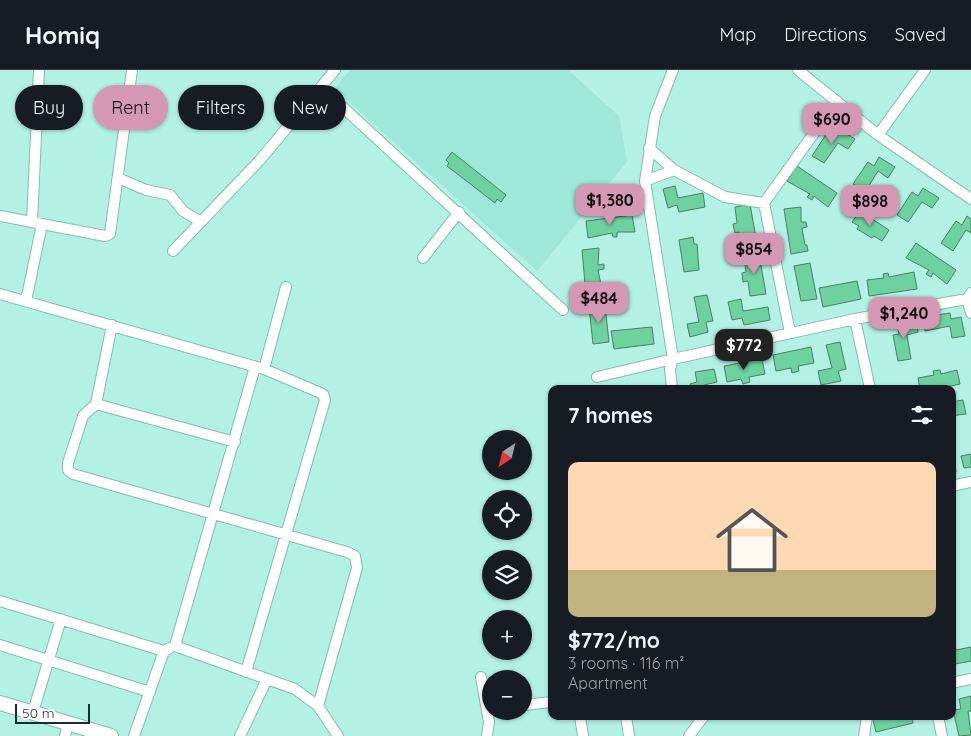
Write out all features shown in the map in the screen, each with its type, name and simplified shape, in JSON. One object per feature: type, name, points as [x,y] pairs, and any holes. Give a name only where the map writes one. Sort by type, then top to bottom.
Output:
[{"type":"street","points":[[26,301],[37,223],[39,70]]},
{"type":"street","points":[[0,216],[105,236],[110,234],[132,70]]},
{"type":"street","points":[[324,85],[335,70]]},
{"type":"street","points":[[672,385],[670,369],[673,359],[645,181],[655,116],[673,70]]},
{"type":"street","points":[[798,70],[878,136],[971,199]]},
{"type":"street","points":[[878,136],[925,70]]},
{"type":"street","points":[[790,334],[764,203],[837,101]]},
{"type":"street","points":[[346,110],[563,310]]},
{"type":"street","points":[[173,251],[260,160],[286,130]]},
{"type":"street","points":[[649,148],[674,170],[725,197],[764,203]]},
{"type":"street","points":[[645,181],[674,170]]},
{"type":"street","points":[[118,178],[146,190],[170,196],[183,211],[201,222]]},
{"type":"street","points":[[423,258],[459,212]]},
{"type":"street","points":[[175,646],[235,442],[286,287]]},
{"type":"street","points":[[0,294],[112,324],[259,368],[323,394],[325,400],[246,672]]},
{"type":"street","points":[[596,377],[855,319],[969,296],[971,313]]},
{"type":"street","points":[[855,319],[869,385]]},
{"type":"street","points":[[112,324],[96,404],[83,416],[68,463],[68,470],[73,474],[347,552],[357,561],[318,706]]},
{"type":"street","points":[[96,404],[235,442]]},
{"type":"street","points":[[956,485],[971,482]]},
{"type":"street","points":[[0,601],[164,651],[175,646],[295,689],[318,706],[338,736]]},
{"type":"street","points":[[33,712],[61,619]]},
{"type":"street","points":[[0,646],[48,659],[150,692]]},
{"type":"street","points":[[134,736],[164,651]]},
{"type":"street","points":[[481,677],[482,681]]},
{"type":"street","points":[[240,736],[267,679]]},
{"type":"street","points":[[956,682],[971,679]]},
{"type":"street","points":[[532,704],[548,702]]},
{"type":"street","points":[[0,703],[33,712],[67,729],[111,736]]},
{"type":"street","points":[[487,736],[489,720]]},
{"type":"street","points":[[581,720],[583,736]]},
{"type":"street","points":[[624,736],[629,736],[627,720]]},
{"type":"street","points":[[689,736],[701,720]]},
{"type":"street","points":[[864,736],[867,720]]},
{"type":"street","points":[[939,720],[942,736]]},
{"type":"shaded area","points":[[350,70],[568,70],[619,116],[627,162],[537,271],[346,99],[346,85],[338,85]]},
{"type":"building","points":[[839,129],[855,139],[848,149],[838,143],[824,163],[812,156],[827,133],[833,137]]},
{"type":"building","points":[[452,152],[506,195],[501,202],[497,199],[495,203],[447,166],[449,163],[446,160]]},
{"type":"building","points":[[879,157],[895,167],[888,178],[878,171],[865,192],[853,184],[868,162],[874,166]]},
{"type":"building","points":[[797,166],[837,193],[828,207],[814,196],[812,200],[807,197],[810,194],[787,181]]},
{"type":"building","points":[[675,186],[678,198],[703,193],[705,207],[679,212],[677,205],[668,208],[663,189]]},
{"type":"building","points":[[923,188],[939,198],[932,208],[922,202],[908,222],[897,215],[912,192],[918,196]]},
{"type":"building","points":[[750,204],[757,244],[741,247],[739,232],[735,233],[733,224],[737,223],[735,207]]},
{"type":"building","points":[[801,207],[801,222],[806,222],[807,227],[802,228],[808,251],[791,254],[784,209]]},
{"type":"building","points":[[860,211],[889,230],[882,241],[874,236],[872,238],[857,229],[859,226],[852,222]]},
{"type":"building","points":[[632,215],[635,232],[617,232],[617,237],[613,237],[612,233],[588,238],[586,221]]},
{"type":"building","points":[[967,216],[971,219],[971,233],[966,230],[953,251],[941,243],[956,221],[962,225]]},
{"type":"building","points":[[693,237],[694,244],[697,244],[699,270],[684,272],[679,240]]},
{"type":"building","points":[[916,243],[956,270],[947,284],[933,273],[931,277],[926,274],[929,270],[906,258]]},
{"type":"building","points":[[599,248],[598,265],[604,264],[604,269],[598,270],[603,294],[586,295],[582,250]]},
{"type":"building","points":[[759,254],[766,294],[750,296],[748,281],[743,282],[742,273],[746,272],[744,256]]},
{"type":"building","points":[[810,263],[817,299],[801,301],[794,266]]},
{"type":"building","points":[[914,272],[917,289],[869,296],[867,280],[884,278],[883,274],[888,273],[889,277]]},
{"type":"building","points":[[857,281],[861,299],[823,307],[819,288]]},
{"type":"building","points":[[707,295],[713,321],[706,322],[708,332],[690,337],[687,324],[699,322],[694,297]]},
{"type":"building","points":[[741,299],[743,311],[768,307],[770,320],[744,325],[742,318],[732,320],[728,302]]},
{"type":"building","points":[[605,305],[609,342],[593,344],[589,307]]},
{"type":"building","points":[[950,313],[951,319],[961,317],[965,336],[952,338],[950,326],[925,331],[923,317]]},
{"type":"building","points":[[916,320],[918,332],[907,335],[911,359],[898,361],[893,335],[899,334],[897,324]]},
{"type":"building","points":[[652,327],[654,344],[614,349],[611,331]]},
{"type":"building","points":[[840,342],[846,369],[838,371],[841,381],[821,385],[818,371],[832,368],[826,345]]},
{"type":"building","points":[[811,347],[814,363],[798,366],[799,371],[792,373],[791,368],[776,371],[773,355]]},
{"type":"building","points":[[762,359],[765,374],[749,377],[750,382],[743,384],[741,379],[727,382],[724,366]]},
{"type":"building","points":[[714,369],[717,382],[704,385],[690,385],[697,382],[695,372]]},
{"type":"building","points":[[940,370],[941,374],[957,370],[960,384],[919,385],[918,378],[934,375],[933,371]]},
{"type":"building","points":[[963,400],[966,414],[956,415],[956,401]]},
{"type":"building","points":[[971,454],[971,467],[964,468],[961,456]]},
{"type":"building","points":[[971,647],[971,661],[956,664],[956,650]]},
{"type":"building","points":[[971,696],[971,711],[968,711],[971,735],[959,736],[955,720],[956,710],[961,709],[959,699]]},
{"type":"building","points":[[873,720],[913,720],[913,723],[876,732]]}]
